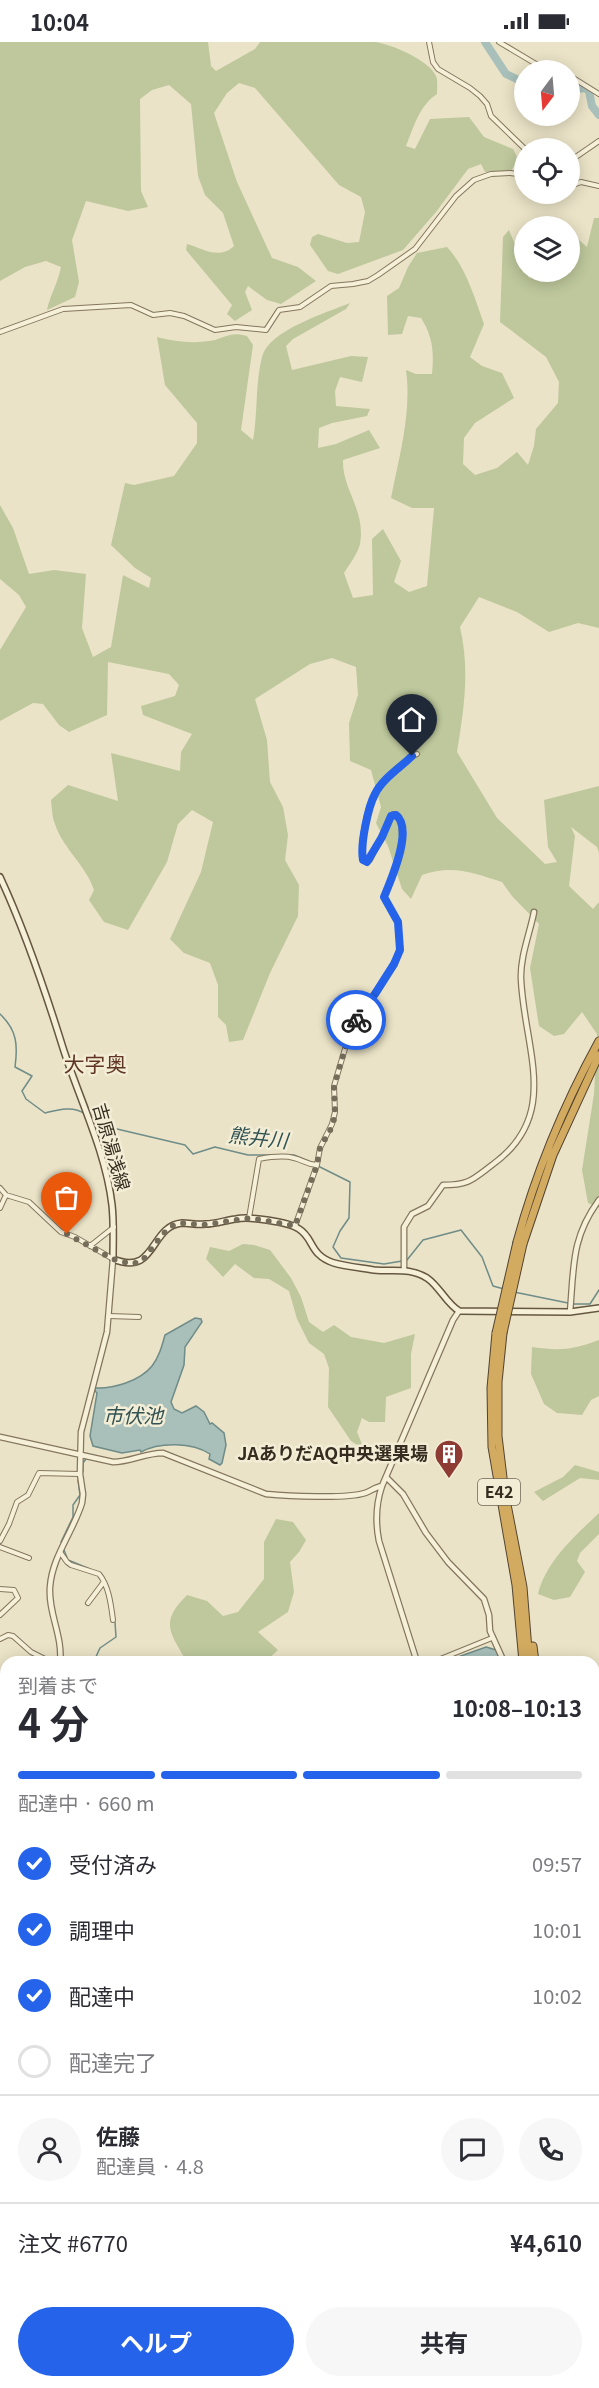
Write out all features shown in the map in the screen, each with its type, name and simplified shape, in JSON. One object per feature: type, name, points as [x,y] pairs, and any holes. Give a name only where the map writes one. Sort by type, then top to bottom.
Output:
[{"type":"highway","name":"E42","points":[[526,1650],[492,1446],[491,1388],[500,1333],[520,1243],[573,1090],[599,1041]]},
{"type":"highway","name":"E42","points":[[544,1169],[599,1055]]},
{"type":"highway","name":"E42","points":[[500,1333],[498,1436],[503,1483],[523,1587],[526,1650]]},
{"type":"highway","points":[[524,1656],[526,1650]]},
{"type":"highway","points":[[526,1650],[528,1656]]},
{"type":"highway","points":[[526,1650],[530,1656]]},
{"type":"main road","name":"吉原湯浅線","points":[[0,878],[21,923],[50,1003],[108,1182],[114,1227],[113,1259]]},
{"type":"main road","points":[[113,1259],[132,1264],[142,1261],[163,1234],[172,1226],[180,1223],[203,1225],[249,1218],[295,1226],[302,1230],[319,1256],[336,1264],[374,1270],[404,1269],[426,1278],[436,1285],[453,1307],[459,1311],[570,1312],[599,1308]]},
{"type":"street","points":[[429,42],[438,69],[480,96],[487,104],[491,116],[514,138]]},
{"type":"street","points":[[498,42],[529,60]]},
{"type":"street","points":[[580,82],[599,94]]},
{"type":"street","points":[[580,155],[599,141]]},
{"type":"street","points":[[0,332],[63,309],[131,305],[153,315],[170,313],[184,316],[215,330],[236,327],[266,330],[279,310],[300,307],[331,286],[368,281],[415,249],[456,196],[474,180],[491,174],[514,173]]},
{"type":"street","points":[[580,182],[599,186]]},
{"type":"street","points":[[295,1226],[317,1165],[320,1148],[333,1125],[334,1086],[349,1035],[354,1022],[394,964],[400,950],[398,922],[384,897],[398,867],[401,820],[396,815],[391,816],[367,862],[363,860],[361,854],[364,827],[375,793],[402,764],[417,754]]},
{"type":"street","points":[[404,1269],[404,1227],[412,1214],[428,1206],[443,1185],[462,1185],[469,1182],[504,1157],[519,1141],[528,1123],[535,1093],[521,966],[534,912]]},
{"type":"street","points":[[249,1218],[259,1159],[289,1157],[297,1158],[302,1163],[317,1165]]},
{"type":"street","points":[[0,1188],[6,1195],[29,1202],[60,1232],[90,1245],[113,1259],[109,1316],[103,1350],[81,1432],[82,1503],[60,1551],[50,1589],[61,1642],[60,1656]]},
{"type":"street","points":[[0,1208],[6,1195]]},
{"type":"street","points":[[570,1312],[575,1251],[580,1231],[599,1200]]},
{"type":"street","points":[[90,1245],[114,1227]]},
{"type":"street","points":[[415,1656],[379,1541],[376,1507],[382,1485],[453,1320],[459,1311]]},
{"type":"street","points":[[109,1316],[139,1317]]},
{"type":"street","points":[[0,1437],[113,1462],[124,1462],[148,1454],[163,1453],[256,1491],[285,1496],[364,1493],[382,1485]]},
{"type":"street","points":[[0,1541],[17,1502],[28,1495],[39,1473],[45,1471],[80,1474]]},
{"type":"street","points":[[386,1477],[403,1494],[426,1533],[448,1562],[484,1599],[492,1638],[501,1656]]},
{"type":"street","points":[[0,1547],[29,1558]]},
{"type":"street","points":[[60,1551],[67,1562],[99,1574],[111,1601],[114,1620]]},
{"type":"street","points":[[88,1603],[103,1583]]},
{"type":"street","points":[[0,1589],[14,1590],[18,1598],[0,1615]]},
{"type":"street","points":[[0,1639],[8,1635],[13,1636],[39,1656]]},
{"type":"street","points":[[448,1656],[492,1638]]},
{"type":"street","points":[[0,2289],[0,2316]]},
{"type":"green space","points":[[0,42],[208,42],[211,66],[216,71],[255,49],[260,42],[382,43],[399,49],[426,64],[437,78],[437,94],[421,110],[406,146],[415,149],[430,119],[469,117],[484,137],[514,151],[514,166],[510,173],[485,172],[481,164],[468,169],[436,212],[403,250],[338,274],[328,271],[310,245],[312,237],[318,234],[347,243],[359,242],[365,212],[361,197],[339,185],[255,88],[239,83],[227,93],[214,113],[237,182],[272,258],[298,267],[316,281],[281,304],[267,300],[248,286],[245,292],[252,310],[235,321],[227,314],[232,305],[186,250],[187,244],[217,253],[234,246],[223,213],[205,195],[198,176],[191,104],[169,85],[152,90],[140,99],[141,191],[148,207],[128,211],[86,201],[72,240],[79,282],[75,297],[47,310],[61,267],[46,261],[25,267],[0,281]]},
{"type":"green space","points":[[594,218],[599,218],[599,628],[578,623],[549,632],[517,612],[479,597],[460,627],[465,674],[464,705],[457,752],[497,818],[545,864],[557,862],[548,847],[544,800],[599,786],[599,853],[597,847],[571,827],[575,836],[569,886],[593,909],[599,902],[599,1208],[588,1203],[582,1170],[594,1094],[597,1034],[582,1012],[564,1034],[554,1036],[539,1026],[530,968],[539,924],[502,882],[463,871],[443,870],[422,875],[411,899],[402,889],[388,846],[376,823],[381,807],[371,770],[350,761],[349,723],[358,695],[356,667],[332,658],[310,664],[255,699],[267,740],[270,782],[283,807],[288,835],[285,860],[299,885],[298,916],[270,973],[243,1040],[229,1042],[226,1025],[218,1017],[218,985],[210,963],[184,953],[170,939],[201,872],[213,822],[192,810],[178,824],[167,862],[128,930],[104,922],[89,900],[94,890],[63,841],[54,821],[51,800],[68,785],[118,801],[111,753],[180,771],[181,752],[192,734],[143,715],[141,706],[175,696],[179,685],[169,674],[108,662],[107,715],[69,732],[59,725],[43,704],[33,703],[0,721],[0,650],[26,607],[19,595],[0,579],[0,505],[13,528],[29,574],[54,570],[86,574],[82,628],[93,657],[111,647],[123,575],[149,588],[151,578],[135,568],[111,545],[125,483],[134,485],[174,476],[197,443],[197,423],[165,385],[157,337],[193,342],[215,340],[234,334],[247,336],[253,345],[241,430],[253,440],[260,367],[267,347],[287,331],[313,317],[350,303],[346,309],[293,339],[286,346],[292,370],[351,356],[368,357],[362,382],[340,377],[335,391],[336,406],[370,409],[367,416],[319,428],[318,448],[336,444],[369,430],[380,448],[343,460],[346,481],[357,510],[361,532],[359,548],[344,573],[353,598],[373,595],[372,539],[383,529],[401,561],[394,582],[409,592],[427,586],[434,508],[412,508],[391,498],[406,418],[406,370],[416,374],[432,374],[433,352],[428,332],[421,318],[408,316],[402,334],[388,335],[387,296],[399,288],[417,253],[447,247],[454,255],[465,274],[484,324],[470,357],[482,366],[502,373],[514,398],[475,423],[464,438],[463,464],[475,475],[497,468],[517,452],[528,465],[536,429],[558,403],[559,382],[546,357],[500,322],[503,237],[509,230],[514,242],[514,282],[580,282],[580,241],[587,247]]},
{"type":"green space","points":[[243,1244],[270,1250],[291,1278],[301,1297],[309,1322],[323,1332],[334,1325],[351,1337],[384,1343],[415,1334],[411,1354],[411,1388],[386,1397],[385,1422],[369,1422],[362,1418],[357,1432],[364,1449],[351,1441],[328,1407],[329,1368],[324,1354],[309,1343],[297,1319],[289,1291],[269,1279],[254,1278],[235,1264],[223,1277],[206,1259],[210,1247],[229,1251]]},
{"type":"green space","points":[[599,1340],[599,1396],[591,1400],[582,1415],[557,1413],[544,1404],[531,1374],[532,1347],[566,1349]]},
{"type":"green space","points":[[575,1465],[599,1472],[599,1480],[580,1478],[543,1501],[534,1492],[563,1477]]},
{"type":"green space","points":[[599,1513],[599,1534],[580,1553],[577,1561],[585,1572],[570,1597],[554,1600],[538,1594],[554,1560]]},
{"type":"green space","points":[[276,1519],[293,1522],[306,1540],[290,1562],[294,1592],[288,1612],[258,1632],[278,1650],[272,1656],[184,1656],[170,1627],[173,1612],[187,1595],[207,1601],[223,1616],[238,1612],[264,1579],[264,1542]]},
{"type":"water","name":"市伏池","points":[[195,1318],[201,1319],[202,1322],[185,1347],[184,1365],[171,1402],[174,1409],[182,1413],[196,1406],[204,1412],[210,1424],[212,1423],[224,1433],[226,1445],[222,1463],[220,1465],[209,1459],[210,1454],[203,1450],[185,1445],[157,1446],[141,1452],[140,1450],[122,1453],[93,1446],[90,1436],[97,1393],[95,1388],[118,1385],[141,1376],[154,1363],[165,1335]]},
{"type":"water","points":[[486,1647],[496,1650],[499,1656],[461,1656]]},
{"type":"waterway","points":[[485,42],[506,74],[514,78]]},
{"type":"waterway","points":[[580,89],[585,88],[589,91],[592,106],[599,115]]},
{"type":"waterway","name":"熊井川","points":[[0,1014],[10,1026],[15,1038],[15,1067],[32,1076],[22,1091],[26,1099],[45,1113],[70,1109],[85,1114]]},
{"type":"waterway","name":"熊井川","points":[[91,1118],[100,1125],[185,1145],[193,1154],[215,1147],[248,1155],[273,1155]]},
{"type":"waterway","name":"熊井川","points":[[287,1155],[294,1155],[308,1161]]},
{"type":"waterway","name":"熊井川","points":[[318,1166],[350,1182],[349,1218],[333,1247],[341,1258],[384,1264],[402,1261]]},
{"type":"waterway","name":"熊井川","points":[[407,1260],[423,1240],[461,1230],[482,1257],[493,1286],[504,1289]]},
{"type":"waterway","name":"熊井川","points":[[573,1304],[590,1304],[599,1290]]},
{"type":"waterway","name":"熊井川","points":[[514,1292],[568,1303]]},
{"type":"waterway","points":[[83,1472],[83,1463],[86,1459]]},
{"type":"waterway","points":[[61,1542],[73,1517],[73,1505],[80,1495],[78,1480]]},
{"type":"waterway","points":[[64,1550],[68,1560],[90,1569]]},
{"type":"waterway","points":[[110,1594],[112,1604]]},
{"type":"waterway","points":[[96,1656],[100,1648],[116,1637],[115,1622]]},
{"type":"way so far","points":[[67,1234],[113,1259],[132,1264],[142,1261],[163,1234],[172,1226],[180,1223],[203,1225],[250,1218],[295,1226],[317,1165],[320,1148],[333,1125],[334,1086],[349,1035],[356,1020]]},
{"type":"place","name":"JAありだAQ中央選果場","points":[[449,1480]]},
{"type":"district","name":"大字奥","points":[[95,1065]]},
{"type":"route","points":[[356,1020],[394,964],[401,941],[398,922],[384,897],[398,867],[401,820],[396,815],[391,816],[367,862],[363,860],[361,854],[364,827],[375,793],[412,756]]}]
